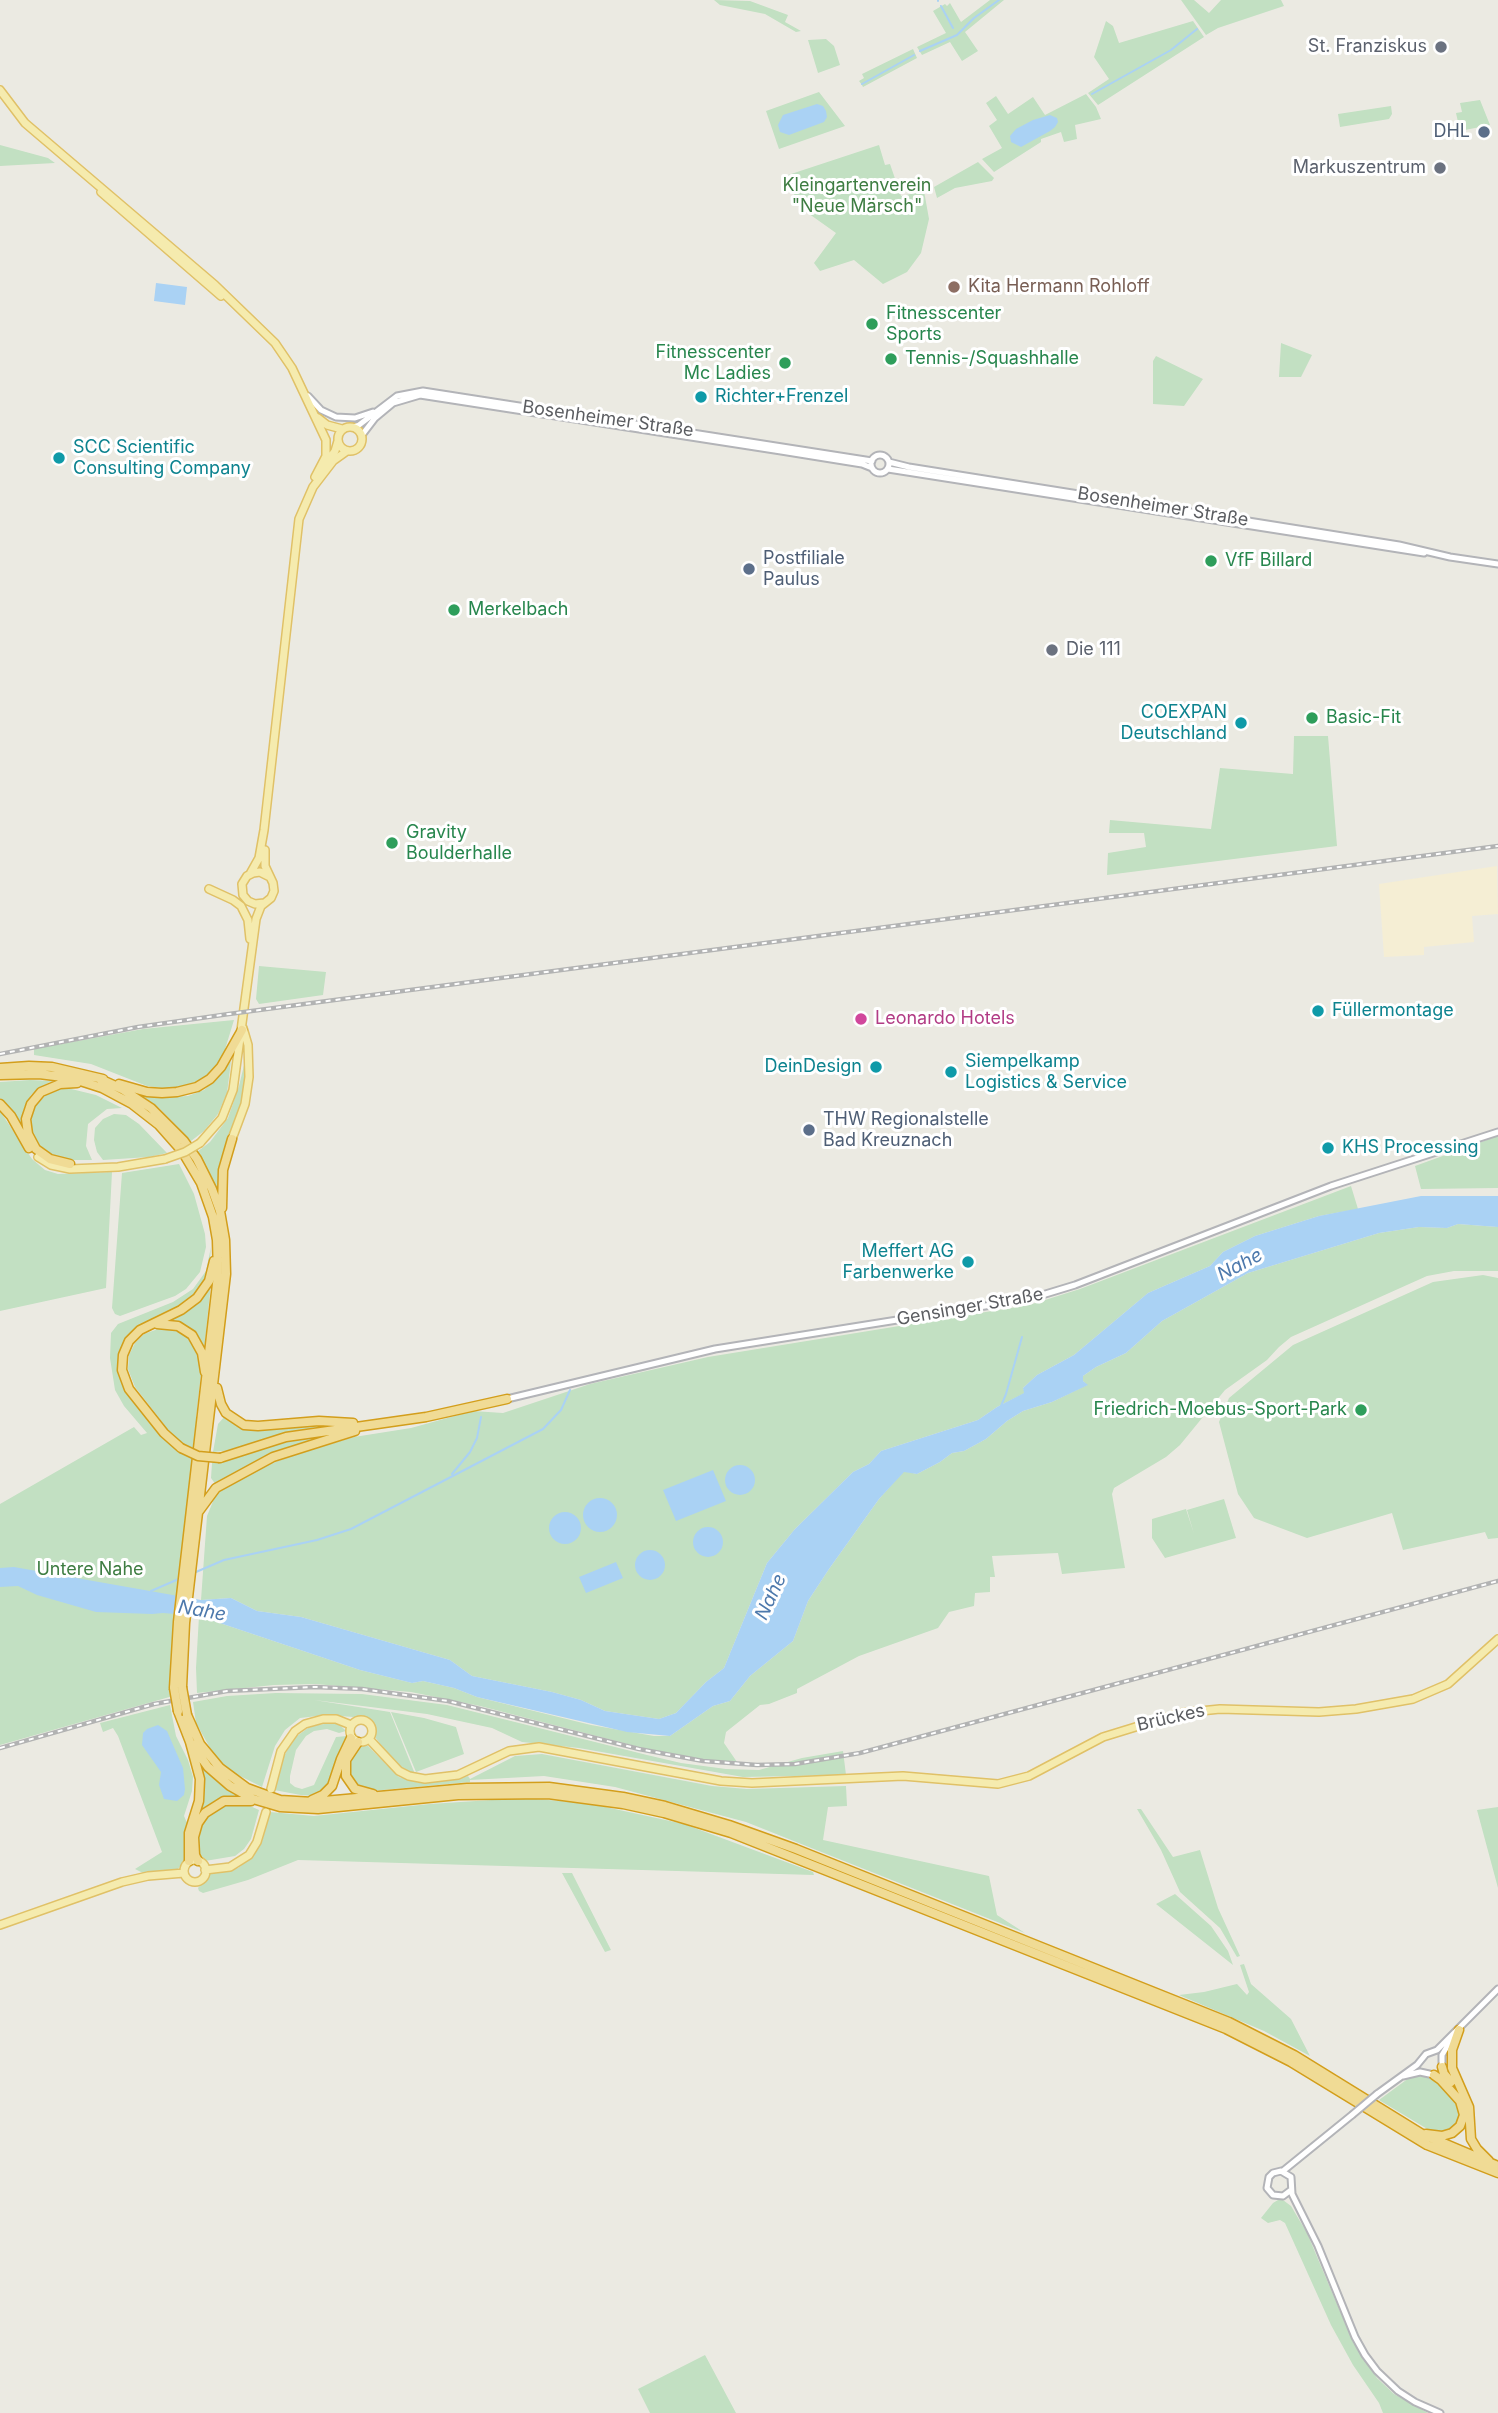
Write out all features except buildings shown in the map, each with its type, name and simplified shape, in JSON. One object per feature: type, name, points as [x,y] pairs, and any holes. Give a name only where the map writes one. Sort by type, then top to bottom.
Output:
[{"type":"highway","points":[[0,1068],[52,1067],[154,1093],[170,1093],[203,1084],[218,1071],[242,1028]]},
{"type":"highway","points":[[0,1075],[50,1074],[92,1084],[141,1110],[175,1142],[201,1183],[209,1205],[217,1240],[218,1275],[181,1622],[178,1688],[178,1711],[199,1771],[197,1808],[189,1833],[194,1861]]},
{"type":"highway","points":[[100,1079],[142,1101],[177,1132],[203,1169],[222,1222]]},
{"type":"highway","points":[[70,1164],[50,1159],[36,1149],[28,1134],[27,1114],[34,1100],[50,1087],[68,1083],[92,1084]]},
{"type":"highway","points":[[0,1104],[38,1157]]},
{"type":"highway","points":[[191,1536],[198,1514],[226,1274],[222,1222],[223,1170],[232,1139]]},
{"type":"highway","points":[[217,1240],[211,1274],[202,1293],[187,1307],[144,1328],[132,1337],[124,1350],[122,1360],[123,1375],[132,1393],[164,1433],[181,1448],[198,1456],[220,1458],[286,1437],[444,1413],[507,1399]]},
{"type":"highway","points":[[144,1328],[155,1324],[172,1324],[192,1335],[202,1353],[206,1388]]},
{"type":"highway","points":[[215,1378],[223,1408],[232,1419],[244,1425],[319,1422],[379,1424]]},
{"type":"highway","points":[[198,1514],[216,1488],[273,1457],[379,1424]]},
{"type":"highway","points":[[178,1688],[187,1715],[204,1750],[228,1776],[263,1795],[303,1802],[467,1788],[549,1787],[666,1806],[796,1849],[1229,2022],[1294,2055],[1422,2134],[1494,2165]]},
{"type":"highway","points":[[303,1802],[320,1797],[332,1787],[341,1759],[355,1740]]},
{"type":"highway","points":[[355,1740],[346,1760],[345,1772],[348,1780],[359,1791],[386,1796]]},
{"type":"highway","points":[[190,1742],[201,1759],[223,1781],[261,1802]]},
{"type":"highway","points":[[194,1861],[195,1832],[201,1818],[218,1803],[230,1800],[308,1809],[458,1795],[548,1794],[623,1804],[696,1822],[806,1861],[1226,2029],[1291,2062],[1427,2145],[1498,2173]]},
{"type":"highway","points":[[1459,2030],[1453,2044],[1451,2062],[1470,2110],[1469,2131],[1472,2142],[1494,2165]]},
{"type":"highway","points":[[1442,2063],[1445,2076],[1465,2097]]},
{"type":"highway","points":[[1422,2134],[1449,2135],[1458,2129],[1464,2112],[1460,2101],[1441,2080],[1429,2074]]},
{"type":"main road","points":[[0,90],[19,117],[142,222],[275,342],[292,368],[326,440],[327,451],[315,477]]},
{"type":"main road","points":[[299,519],[313,487],[333,461],[360,446],[362,435],[353,426],[342,429],[327,425],[315,417]]},
{"type":"main road","points":[[315,417],[347,451]]},
{"type":"main road","points":[[265,903],[255,904],[248,901],[242,888],[245,878],[259,858],[264,831],[299,519],[303,496],[335,451],[342,429]]},
{"type":"main road","points":[[252,939],[256,919],[274,891],[264,860],[264,831]]},
{"type":"main road","points":[[252,939],[258,934],[262,911],[272,902],[277,891],[269,864],[268,842],[264,831]]},
{"type":"main road","points":[[250,874],[260,872],[269,877]]},
{"type":"main road","points":[[209,889],[233,900],[244,911],[249,925],[251,953]]},
{"type":"main road","points":[[38,1157],[51,1165],[70,1169],[118,1167],[150,1162],[179,1155],[200,1143],[215,1129],[229,1105],[242,1028],[252,939],[252,914],[248,901]]},
{"type":"main road","points":[[232,1139],[245,1104],[248,1086],[249,1058],[242,1028]]},
{"type":"main road","points":[[70,1164],[150,1162]]},
{"type":"main road","name":"Brückes","points":[[369,1739],[399,1771],[425,1779],[458,1776],[509,1751],[540,1747],[721,1781],[752,1783],[918,1776],[998,1784],[1029,1776],[1103,1737],[1181,1713],[1220,1709],[1319,1712],[1396,1703],[1422,1696],[1448,1684],[1498,1639]]},
{"type":"main road","points":[[271,1789],[281,1751],[295,1731],[305,1724],[323,1719],[351,1725]]},
{"type":"main road","points":[[359,1720],[368,1722],[372,1731],[369,1739],[355,1740],[349,1731],[351,1725],[359,1720]]},
{"type":"main road","points":[[205,1870],[230,1867],[249,1855],[257,1842],[266,1812]]},
{"type":"main road","points":[[194,1861],[203,1864],[205,1870],[202,1879],[194,1882],[187,1880],[184,1873],[185,1866],[194,1861]]},
{"type":"main road","points":[[0,1925],[122,1882],[148,1876],[184,1873]]},
{"type":"street","points":[[302,390],[318,407],[336,417],[355,418],[379,409]]},
{"type":"street","name":"Bosenheimer Straße","points":[[353,426],[359,425],[405,393],[423,391],[872,465]]},
{"type":"street","name":"Bosenheimer Straße","points":[[362,435],[375,418],[393,403],[420,395],[872,465]]},
{"type":"street","points":[[880,455],[889,465],[880,473],[872,465],[880,455]]},
{"type":"street","name":"Bosenheimer Straße","points":[[889,465],[1498,564]]},
{"type":"street","name":"Gensinger Straße","points":[[507,1399],[715,1349],[1029,1300],[1075,1285],[1331,1186],[1498,1132]]},
{"type":"street","points":[[1283,2171],[1291,2177],[1293,2183],[1291,2190],[1283,2196],[1276,2196],[1271,2193],[1267,2182],[1273,2172],[1283,2171],[1303,2157],[1426,2054],[1433,2052],[1459,2030],[1498,1989]]},
{"type":"street","points":[[1394,2081],[1413,2073],[1429,2074],[1442,2063],[1444,2051],[1459,2030]]},
{"type":"street","points":[[1433,2052],[1442,2063]]},
{"type":"street","points":[[1420,2061],[1421,2067],[1429,2074]]},
{"type":"street","points":[[1291,2177],[1303,2157]]},
{"type":"street","points":[[1291,2190],[1355,2337],[1371,2363],[1398,2391],[1440,2413]]},
{"type":"street","points":[[1283,2196],[1306,2222]]},
{"type":"green space","points":[[714,0],[750,1],[788,15],[785,22],[801,31],[796,32],[765,14],[720,5]]},
{"type":"green space","points":[[990,0],[1004,0],[965,32],[978,51],[962,61],[950,42],[922,55],[917,47],[946,33],[933,11],[950,3],[961,22]]},
{"type":"green space","points":[[1181,0],[1194,0],[1209,13],[1221,0],[1281,0],[1284,6],[1218,28],[1206,35]]},
{"type":"green space","points":[[1106,21],[1113,26],[1119,43],[1193,21],[1204,37],[1098,105],[1088,93],[1109,79],[1094,57]]},
{"type":"green space","points":[[826,39],[834,46],[840,65],[818,73],[808,40]]},
{"type":"green space","points":[[913,49],[917,58],[863,87],[859,81],[864,78],[862,74]]},
{"type":"green space","points":[[819,92],[845,126],[779,149],[766,111]]},
{"type":"green space","points":[[1086,94],[1101,119],[1075,125],[1077,139],[1064,142],[1061,132],[1041,139],[1041,142],[994,172],[982,159],[1002,148],[989,126],[997,120],[986,103],[996,96],[1008,114],[1033,97],[1045,115]]},
{"type":"green space","points":[[1480,100],[1490,125],[1460,131],[1456,113],[1462,112],[1460,103]]},
{"type":"green space","points":[[1391,106],[1392,114],[1389,119],[1340,127],[1338,114]]},
{"type":"green space","points":[[0,145],[48,158],[55,163],[0,166]]},
{"type":"green space","name":"Kleingartenverein \"Neue Märsch\"","points":[[879,145],[885,165],[890,164],[901,196],[924,191],[929,219],[921,253],[907,272],[883,284],[854,260],[820,271],[814,263],[836,233],[798,206],[788,175]]},
{"type":"green space","points":[[978,162],[994,178],[992,181],[955,188],[937,198],[934,187]]},
{"type":"green space","points":[[1281,343],[1312,355],[1301,377],[1279,377]]},
{"type":"green space","points":[[1156,356],[1203,379],[1184,406],[1153,404],[1153,361]]},
{"type":"green space","points":[[1294,736],[1328,736],[1337,846],[1107,875],[1108,853],[1146,847],[1144,833],[1109,833],[1110,820],[1211,829],[1220,768],[1293,774]]},
{"type":"green space","points":[[259,966],[326,972],[323,995],[259,1004],[256,999]]},
{"type":"green space","points":[[234,1020],[217,1068],[200,1082],[185,1087],[169,1089],[147,1086],[91,1064],[34,1055],[34,1049],[143,1029]]},
{"type":"green space","points":[[246,1057],[243,1101],[222,1159],[219,1195],[197,1152],[210,1142],[228,1118]]},
{"type":"green space","points":[[231,1061],[227,1093],[218,1114],[204,1131],[191,1141],[159,1108],[136,1092],[170,1097],[188,1096],[204,1090],[219,1077]]},
{"type":"green space","points":[[52,1081],[31,1095],[24,1108],[21,1124],[0,1098],[0,1082]]},
{"type":"green space","points":[[63,1087],[96,1095],[122,1108],[107,1109],[88,1124],[86,1146],[92,1160],[69,1160],[52,1155],[38,1144],[32,1132],[31,1118],[35,1106],[47,1094]]},
{"type":"green space","points":[[0,1111],[32,1159],[45,1170],[58,1174],[112,1172],[106,1288],[0,1311]]},
{"type":"green space","points":[[114,1114],[126,1115],[139,1124],[167,1153],[103,1160],[97,1152],[94,1140],[95,1128],[103,1119]]},
{"type":"green space","points":[[1498,1136],[1498,1188],[1421,1189],[1415,1166]]},
{"type":"green space","points":[[179,1164],[194,1194],[205,1234],[206,1247],[200,1272],[186,1289],[175,1296],[120,1316],[115,1314],[112,1308],[122,1173]]},
{"type":"green space","points":[[1351,1186],[1358,1209],[1319,1216],[1255,1236],[1223,1252],[1210,1266],[1148,1293],[1074,1355],[1037,1375],[1023,1388],[1025,1393],[978,1420],[881,1451],[869,1464],[853,1472],[795,1529],[767,1563],[724,1668],[676,1713],[659,1719],[605,1711],[581,1700],[552,1692],[472,1676],[450,1660],[301,1617],[257,1611],[231,1598],[201,1600],[207,1516],[214,1499],[220,1491],[270,1464],[297,1454],[354,1437],[411,1428],[473,1411],[503,1413],[590,1384],[708,1357],[1029,1305],[1080,1289]]},
{"type":"green space","points":[[1458,1224],[1498,1227],[1498,1271],[1454,1271],[1427,1276],[1291,1337],[1267,1360],[1225,1390],[1180,1445],[1166,1457],[1114,1488],[1112,1494],[1125,1568],[1062,1574],[1058,1553],[992,1556],[995,1577],[990,1577],[990,1592],[975,1593],[974,1606],[949,1612],[938,1628],[859,1656],[797,1689],[797,1693],[760,1705],[726,1732],[724,1743],[737,1762],[703,1760],[647,1749],[480,1706],[411,1692],[315,1684],[274,1685],[197,1693],[199,1616],[360,1670],[412,1683],[423,1681],[454,1688],[477,1697],[591,1725],[654,1736],[670,1736],[713,1706],[730,1701],[750,1676],[793,1641],[808,1601],[879,1499],[904,1471],[917,1474],[952,1453],[964,1451],[986,1439],[1023,1411],[1052,1402],[1087,1385],[1083,1376],[1126,1353],[1162,1321],[1248,1273],[1379,1233],[1419,1227],[1447,1228]]},
{"type":"green space","name":"Untere Nahe","points":[[211,1247],[209,1274],[202,1288],[192,1299],[136,1328],[120,1349],[118,1364],[120,1377],[128,1393],[157,1430],[166,1427],[135,1387],[128,1369],[129,1355],[135,1343],[144,1334],[158,1329],[172,1329],[184,1334],[194,1343],[200,1354],[201,1374],[196,1418],[199,1418],[172,1653],[173,1696],[0,1745],[0,1504],[134,1427],[141,1435],[147,1433],[124,1406],[115,1390],[110,1358],[111,1333],[118,1324],[173,1302],[193,1289],[206,1271]]},
{"type":"green space","name":"Friedrich-Moebus-Sport-Park","points":[[1483,1275],[1498,1278],[1498,1538],[1488,1539],[1485,1532],[1403,1550],[1392,1513],[1307,1538],[1254,1518],[1238,1494],[1219,1422],[1229,1398],[1293,1345],[1433,1282]]},
{"type":"green space","points":[[211,1283],[204,1351],[201,1342],[170,1321],[163,1321],[192,1306]]},
{"type":"green space","points":[[225,1416],[245,1428],[347,1425],[298,1431],[233,1450],[213,1452],[218,1424]]},
{"type":"green space","points":[[340,1434],[216,1485],[211,1478],[212,1463],[227,1461],[286,1441]]},
{"type":"green space","points":[[1224,1499],[1236,1538],[1165,1558],[1152,1538],[1152,1519],[1186,1509],[1194,1534],[1187,1510]]},
{"type":"green space","points":[[276,1693],[362,1694],[447,1705],[681,1763],[726,1769],[759,1770],[802,1758],[843,1751],[846,1775],[743,1777],[579,1748],[522,1742],[492,1728],[427,1714],[314,1700],[390,1712],[415,1774],[403,1770],[387,1753],[375,1737],[373,1725],[367,1718],[326,1715],[300,1718],[285,1730],[275,1746],[262,1787],[224,1766],[214,1755],[196,1723],[193,1702],[227,1696]]},
{"type":"green space","points":[[170,1705],[176,1736],[193,1777],[192,1791],[184,1816],[188,1825],[187,1858],[177,1870],[143,1873],[135,1869],[162,1852],[118,1736],[113,1728],[103,1732],[100,1723]]},
{"type":"green space","points":[[391,1712],[456,1727],[464,1754],[416,1772]]},
{"type":"green space","points":[[331,1723],[340,1725],[346,1731],[339,1733],[327,1729],[314,1731],[306,1736],[296,1750],[290,1776],[290,1783],[295,1787],[302,1789],[314,1785],[336,1737],[347,1736],[334,1777],[322,1792],[313,1796],[274,1790],[283,1758],[294,1738],[311,1726]]},
{"type":"green space","points":[[364,1745],[399,1777],[420,1783],[468,1776],[470,1779],[515,1756],[542,1754],[712,1786],[747,1789],[846,1786],[847,1806],[828,1807],[823,1840],[989,1876],[997,1915],[1025,1933],[746,1822],[615,1787],[544,1776],[470,1780],[372,1791],[358,1787],[350,1776],[349,1764],[355,1751]]},
{"type":"green space","points":[[200,1765],[239,1797],[215,1801],[198,1814]]},
{"type":"green space","points":[[522,1798],[587,1803],[684,1824],[813,1872],[814,1875],[298,1860],[248,1880],[203,1893],[198,1888],[210,1874],[238,1868],[253,1856],[262,1842],[270,1812],[314,1816]]},
{"type":"green space","points":[[223,1805],[248,1805],[259,1810],[251,1839],[235,1856],[205,1861],[201,1858],[197,1842],[201,1826],[206,1817]]},
{"type":"green space","points":[[1498,1807],[1498,1888],[1477,1810]]},
{"type":"green space","points":[[1137,1809],[1141,1809],[1173,1857],[1200,1850],[1218,1908],[1240,1956],[1237,1957],[1220,1928],[1180,1892],[1161,1850]]},
{"type":"green space","points":[[562,1873],[572,1873],[611,1950],[605,1952]]},
{"type":"green space","points":[[1175,1894],[1211,1926],[1228,1951],[1233,1965],[1156,1904]]},
{"type":"green space","points":[[1244,1964],[1251,1984],[1291,2019],[1310,2056],[1264,2031],[1179,1995],[1237,1984],[1247,1995],[1249,1992],[1240,1965]]},
{"type":"green space","points":[[1413,2075],[1435,2079],[1457,2103],[1460,2115],[1456,2126],[1451,2130],[1438,2133],[1429,2130],[1379,2100]]},
{"type":"green space","points":[[1278,2200],[1291,2206],[1307,2233],[1353,2342],[1363,2359],[1377,2378],[1394,2394],[1428,2413],[1383,2413],[1331,2325],[1285,2223],[1280,2220],[1268,2223],[1261,2218]]},
{"type":"green space","points":[[705,2355],[736,2413],[650,2413],[638,2389]]},
{"type":"sand","points":[[1497,866],[1498,914],[1472,916],[1474,942],[1424,947],[1424,955],[1384,957],[1379,884]]},
{"type":"water","points":[[817,104],[823,106],[826,111],[824,122],[789,135],[780,132],[778,125],[783,115]]},
{"type":"water","points":[[1050,115],[1057,118],[1058,122],[1050,131],[1021,147],[1011,142],[1010,136],[1016,129]]},
{"type":"water","points":[[156,283],[187,287],[185,305],[154,301]]},
{"type":"water","name":"Nahe","points":[[1421,1196],[1498,1196],[1498,1227],[1458,1224],[1447,1228],[1419,1227],[1379,1233],[1248,1273],[1162,1321],[1126,1353],[1083,1376],[1083,1381],[1088,1385],[1052,1402],[1023,1411],[986,1439],[964,1451],[952,1453],[917,1474],[904,1472],[879,1499],[829,1569],[808,1601],[793,1641],[750,1676],[730,1701],[713,1706],[670,1736],[627,1732],[477,1697],[454,1688],[423,1681],[412,1683],[360,1670],[199,1616],[96,1612],[37,1595],[18,1586],[0,1587],[0,1568],[14,1567],[201,1600],[231,1598],[257,1611],[301,1617],[450,1660],[472,1676],[552,1692],[581,1700],[605,1711],[659,1719],[676,1713],[724,1668],[767,1563],[795,1529],[853,1472],[869,1464],[881,1451],[978,1420],[1024,1393],[1023,1388],[1037,1375],[1074,1355],[1148,1293],[1210,1266],[1223,1252],[1255,1236],[1319,1216]]},
{"type":"water","points":[[740,1465],[751,1469],[755,1480],[751,1491],[740,1495],[729,1491],[725,1480],[729,1469]]},
{"type":"water","points":[[713,1470],[726,1501],[676,1521],[663,1490]]},
{"type":"water","points":[[600,1498],[612,1503],[617,1515],[612,1527],[600,1532],[588,1527],[583,1515],[588,1503]]},
{"type":"water","points":[[565,1512],[577,1516],[581,1528],[577,1540],[565,1544],[553,1540],[549,1528],[553,1516]]},
{"type":"water","points":[[708,1527],[714,1528],[722,1536],[722,1548],[714,1556],[708,1557],[702,1556],[694,1548],[693,1542],[694,1536],[702,1528]]},
{"type":"water","points":[[650,1550],[656,1551],[664,1559],[664,1571],[656,1579],[650,1580],[644,1579],[636,1571],[635,1565],[636,1559],[644,1551]]},
{"type":"water","points":[[616,1562],[623,1578],[586,1593],[579,1577]]},
{"type":"water","points":[[158,1725],[167,1731],[183,1768],[184,1795],[177,1801],[164,1799],[159,1785],[161,1772],[142,1745],[143,1733]]},
{"type":"waterway","points":[[920,51],[957,35],[974,18],[999,0]]},
{"type":"waterway","points":[[941,6],[953,28]]},
{"type":"waterway","points":[[1092,94],[1171,50],[1197,29]]},
{"type":"waterway","points":[[862,84],[914,55]]},
{"type":"waterway","points":[[1001,1406],[1022,1337]]},
{"type":"waterway","points":[[196,1572],[224,1560],[317,1540],[351,1529],[543,1429],[561,1410],[570,1390]]},
{"type":"waterway","points":[[452,1474],[470,1452],[477,1438],[481,1417]]},
{"type":"waterway","points":[[151,1591],[181,1578]]},
{"type":"railway","points":[[0,1054],[138,1027],[229,1014],[1498,846]]},
{"type":"railway","points":[[0,1748],[154,1704],[227,1691],[315,1687],[362,1689],[448,1701],[639,1749],[703,1761],[757,1765],[795,1764],[860,1753],[1498,1581]]},
{"type":"place","name":"St. Franziskus","points":[[1441,47]]},
{"type":"place","name":"DHL","points":[[1484,132]]},
{"type":"place","name":"Markuszentrum","points":[[1440,168]]},
{"type":"place","name":"Kita Hermann Rohloff","points":[[954,287]]},
{"type":"place","name":"Fitnesscenter Sports","points":[[872,324]]},
{"type":"place","name":"Tennis-/Squashhalle","points":[[891,359]]},
{"type":"place","name":"Fitnesscenter Mc Ladies","points":[[785,363]]},
{"type":"place","name":"Richter+Frenzel","points":[[701,397]]},
{"type":"place","name":"SCC Scientific Consulting Company","points":[[59,458]]},
{"type":"place","name":"VfF Billard","points":[[1211,561]]},
{"type":"place","name":"Postfiliale Paulus","points":[[749,569]]},
{"type":"place","name":"Merkelbach","points":[[454,610]]},
{"type":"place","name":"Die 111","points":[[1052,650]]},
{"type":"place","name":"Basic-Fit","points":[[1312,718]]},
{"type":"place","name":"COEXPAN Deutschland","points":[[1241,723]]},
{"type":"place","name":"Gravity Boulderhalle","points":[[392,843]]},
{"type":"place","name":"Füllermontage","points":[[1318,1011]]},
{"type":"place","name":"Leonardo Hotels","points":[[861,1019]]},
{"type":"place","name":"DeinDesign","points":[[876,1067]]},
{"type":"place","name":"Siempelkamp Logistics & Service","points":[[951,1072]]},
{"type":"place","name":"THW Regionalstelle Bad Kreuznach","points":[[809,1130]]},
{"type":"place","name":"KHS Processing","points":[[1328,1148]]},
{"type":"place","name":"Meffert AG Farbenwerke","points":[[968,1262]]},
{"type":"place","name":"Friedrich-Moebus-Sport-Park","points":[[1361,1410]]}]
